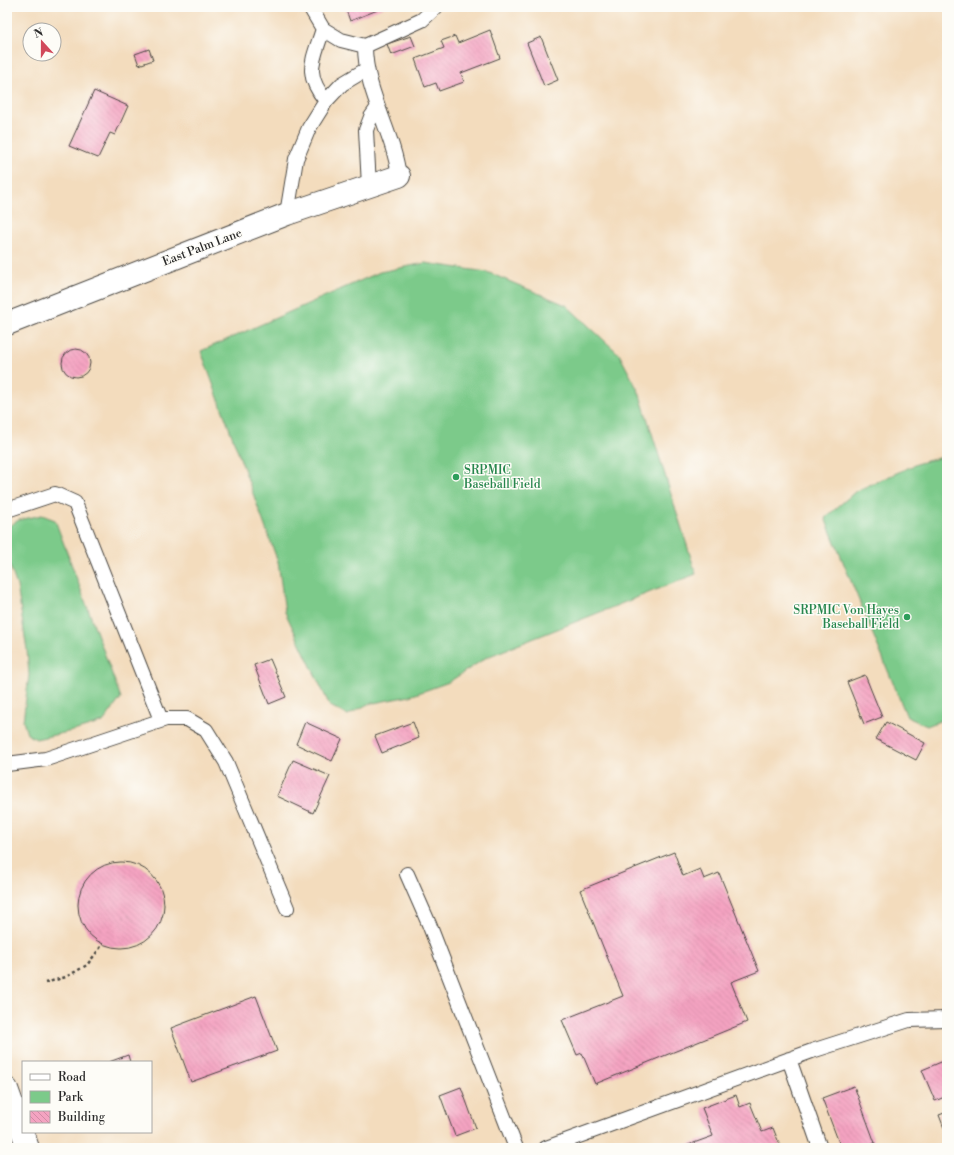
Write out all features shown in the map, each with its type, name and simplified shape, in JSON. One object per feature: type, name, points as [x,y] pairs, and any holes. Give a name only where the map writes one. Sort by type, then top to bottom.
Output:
[{"type":"street","name":"East Palm Lane","points":[[7,324],[287,214],[399,176]]},
{"type":"street","points":[[7,1089],[22,1131]]},
{"type":"street","points":[[23,1133],[28,1148]]},
{"type":"lane","points":[[310,7],[323,29],[341,40],[365,46],[422,20],[436,7]]},
{"type":"lane","points":[[323,29],[312,63],[312,79],[318,91],[326,101]]},
{"type":"lane","points":[[365,46],[367,69],[378,107],[387,128],[399,176]]},
{"type":"lane","points":[[287,214],[296,159],[309,128],[326,101],[342,84],[367,69]]},
{"type":"lane","points":[[368,186],[366,130],[371,117],[378,107]]},
{"type":"lane","points":[[7,510],[55,494],[75,503],[161,720]]},
{"type":"lane","points":[[7,764],[46,759],[161,720],[187,719],[206,730],[226,762],[287,908]]},
{"type":"lane","points":[[407,874],[429,924],[516,1148]]},
{"type":"lane","points":[[546,1148],[789,1059],[909,1020],[947,1019]]},
{"type":"lane","points":[[789,1059],[820,1148]]},
{"type":"path","points":[[45,984],[66,977],[87,965],[103,944]]},
{"type":"green space","name":"SRPMIC Baseball Field","points":[[425,263],[487,272],[566,305],[619,354],[639,392],[696,574],[487,657],[449,682],[410,696],[368,704],[348,715],[330,706],[285,612],[278,562],[201,351],[380,272]]},
{"type":"green space","name":"SRPMIC Von Hayes Baseball Field","points":[[947,456],[947,718],[927,726],[907,717],[825,518],[856,491],[919,463]]},
{"type":"green space","points":[[42,515],[55,520],[121,698],[103,722],[77,730],[36,739],[27,734],[23,721],[29,675],[27,650],[17,586],[7,558],[7,527],[19,520]]},
{"type":"building","points":[[345,7],[385,7],[350,21]]},
{"type":"building","points":[[490,30],[500,58],[461,73],[464,82],[439,91],[436,83],[425,87],[415,59],[444,48],[441,41],[455,36],[458,43]]},
{"type":"building","points":[[411,36],[415,46],[391,55],[387,44]]},
{"type":"building","points":[[541,37],[558,80],[544,86],[527,43]]},
{"type":"building","points":[[149,49],[153,60],[139,65],[135,54]]},
{"type":"building","points":[[94,91],[128,106],[115,135],[110,133],[98,158],[69,146]]},
{"type":"building","points":[[76,349],[86,353],[90,363],[86,373],[76,377],[66,373],[62,363],[66,353]]},
{"type":"building","points":[[270,659],[286,697],[269,704],[254,665]]},
{"type":"building","points":[[865,675],[882,717],[864,724],[847,682]]},
{"type":"building","points":[[305,722],[342,739],[332,761],[296,744]]},
{"type":"building","points":[[413,722],[419,738],[382,753],[375,736]]},
{"type":"building","points":[[886,722],[925,743],[916,760],[876,739]]},
{"type":"building","points":[[293,760],[330,776],[313,813],[277,796]]},
{"type":"building","points":[[674,852],[683,876],[700,869],[704,879],[719,873],[759,971],[731,982],[747,1022],[595,1084],[582,1053],[577,1055],[562,1020],[623,996],[580,890]]},
{"type":"building","points":[[121,862],[138,865],[152,874],[161,888],[164,905],[161,922],[152,936],[138,945],[121,948],[104,945],[90,936],[81,922],[78,905],[81,888],[90,874],[104,865]]},
{"type":"building","points":[[256,996],[277,1051],[191,1082],[171,1028]]},
{"type":"building","points":[[128,1055],[130,1061],[112,1061]]},
{"type":"building","points":[[946,1060],[947,1096],[935,1101],[922,1070]]},
{"type":"building","points":[[854,1086],[875,1143],[863,1148],[841,1148],[822,1098]]},
{"type":"building","points":[[461,1087],[476,1128],[455,1136],[440,1095]]},
{"type":"building","points":[[736,1095],[740,1107],[750,1103],[762,1132],[773,1128],[781,1148],[680,1148],[713,1136],[702,1108]]},
{"type":"building","points":[[947,1112],[947,1136],[939,1115]]},
{"type":"place","name":"SRPMIC Baseball Field","points":[[456,477]]},
{"type":"place","name":"SRPMIC Von Hayes Baseball Field","points":[[907,617]]}]
